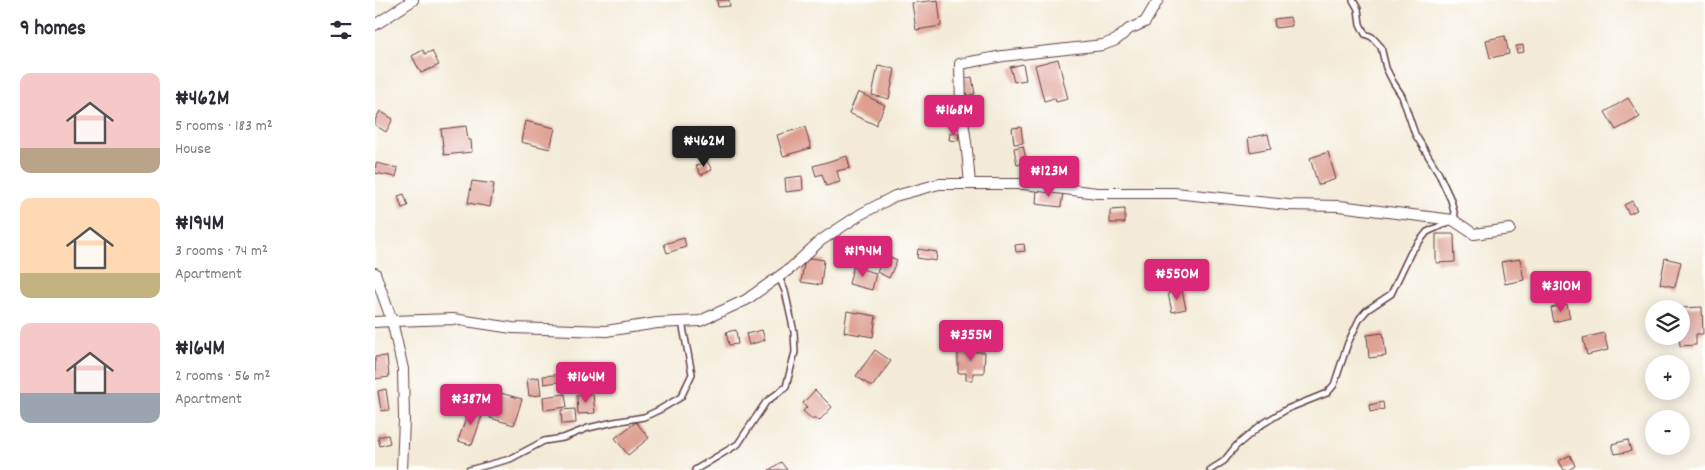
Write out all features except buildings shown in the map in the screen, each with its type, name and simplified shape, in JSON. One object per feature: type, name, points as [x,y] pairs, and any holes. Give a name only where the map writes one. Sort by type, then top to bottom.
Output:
[{"type":"street","points":[[375,25],[413,0]]},
{"type":"street","points":[[970,184],[961,106],[960,64],[1003,56],[1103,46],[1145,22],[1159,0]]},
{"type":"street","points":[[375,322],[453,319],[512,328],[606,331],[657,323],[700,321],[746,300],[791,268],[820,241],[861,214],[895,196],[939,184],[1024,184],[1097,193],[1175,193],[1288,205],[1339,206],[1453,220],[1474,234],[1510,229]]},
{"type":"street","points":[[375,273],[392,321],[403,369],[402,470]]},
{"type":"lane","points":[[1210,470],[1224,461],[1236,446],[1261,425],[1287,409],[1327,393],[1334,385],[1348,343],[1359,318],[1367,310],[1391,294],[1411,252],[1427,232],[1453,220],[1455,216],[1451,200],[1427,152],[1415,134],[1402,96],[1386,68],[1381,47],[1365,34],[1360,24],[1358,8],[1353,0]]},
{"type":"lane","points":[[695,470],[738,444],[766,402],[785,387],[795,352],[794,332],[785,291],[779,276]]},
{"type":"lane","points":[[469,470],[510,459],[544,441],[563,438],[588,428],[644,417],[681,397],[692,374],[682,321]]}]
